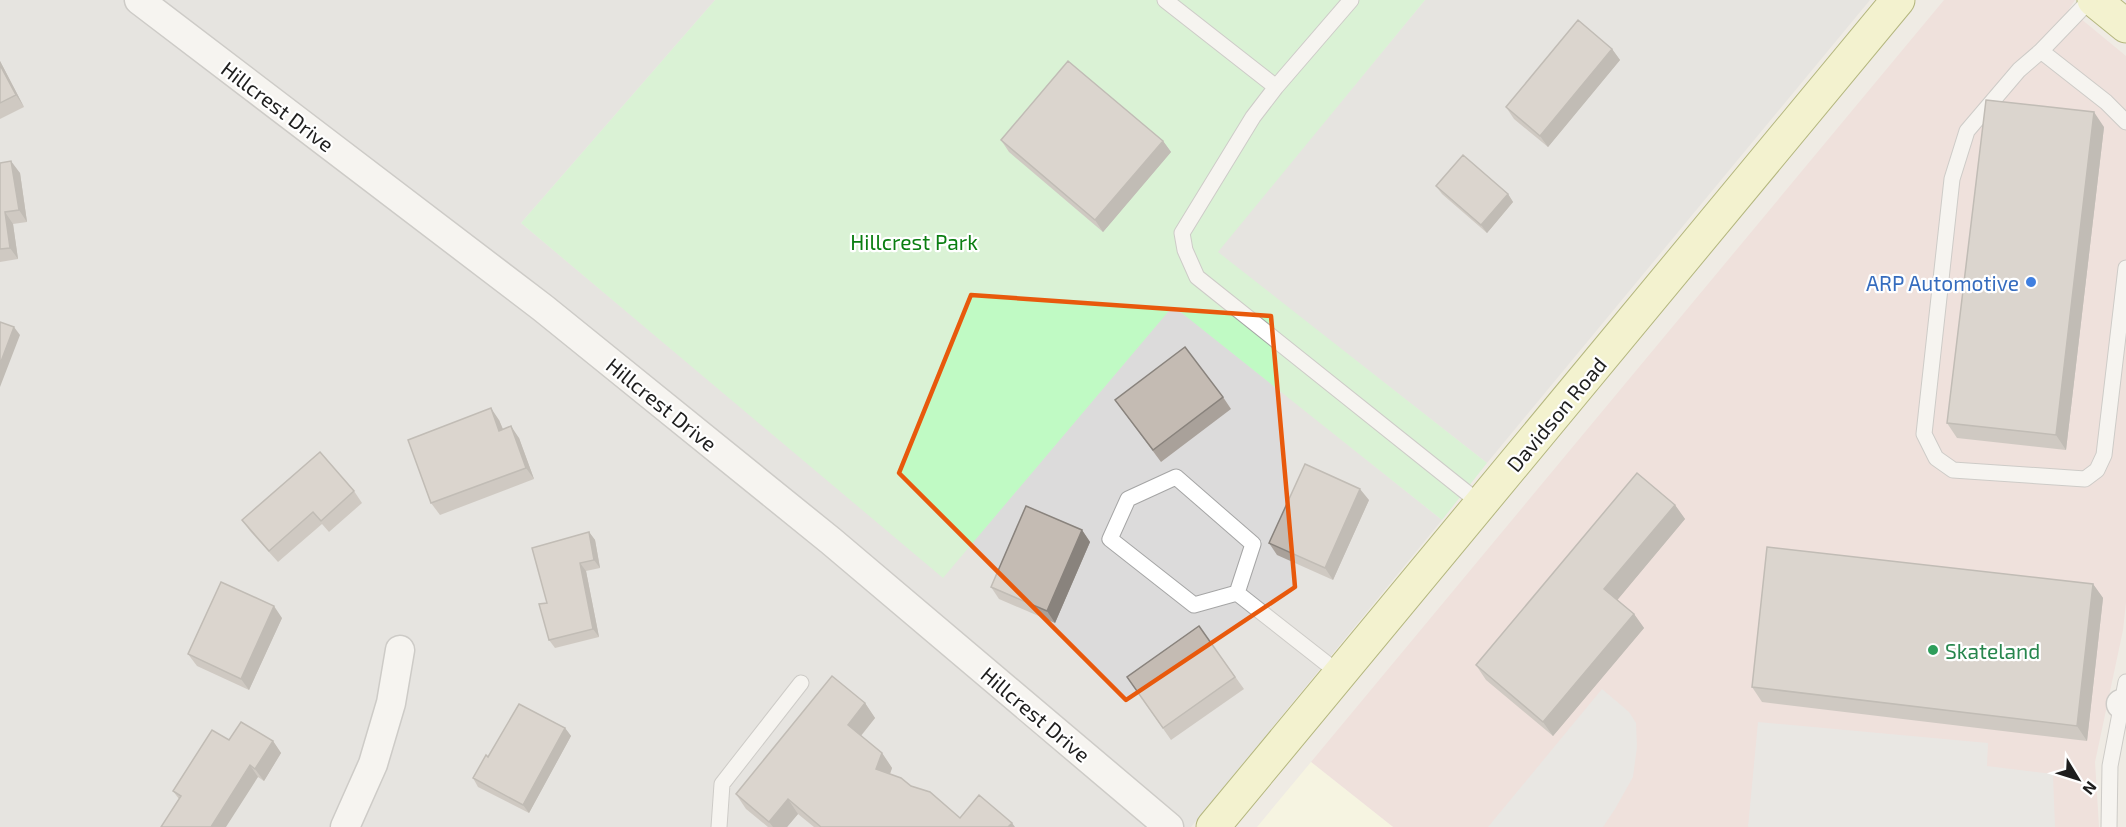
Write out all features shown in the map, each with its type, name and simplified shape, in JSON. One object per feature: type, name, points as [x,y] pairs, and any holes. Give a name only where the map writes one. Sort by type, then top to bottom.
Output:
[{"type":"street","name":"Hillcrest Drive","points":[[139,0],[543,308],[831,541],[1168,827]]},
{"type":"street","name":"Davidson Road","points":[[1213,827],[1898,0]]},
{"type":"street","points":[[2093,0],[2126,12]]},
{"type":"street","points":[[2093,0],[2126,26]]},
{"type":"street","points":[[345,827],[373,764],[391,703],[400,650]]},
{"type":"lane","points":[[1166,0],[1276,87]]},
{"type":"lane","points":[[1351,0],[1253,117],[1182,234],[1185,250],[1197,277],[1481,504]]},
{"type":"lane","points":[[2093,0],[2019,70],[1967,131],[1952,178],[1924,434],[1936,458],[1953,470],[2085,479],[2097,470],[2104,455],[2126,268]]},
{"type":"lane","points":[[2041,51],[2106,102],[2126,122]]},
{"type":"lane","points":[[1176,477],[1253,544],[1237,594],[1194,605],[1110,539],[1128,499],[1176,477]]},
{"type":"lane","points":[[1237,594],[1340,674]]},
{"type":"lane","points":[[719,827],[722,784],[801,683]]},
{"type":"lane","points":[[2109,827],[2110,766],[2124,696]]},
{"type":"highlighted area","points":[[971,295],[1271,316],[1295,587],[1126,700],[899,473]]},
{"type":"shaded area","points":[[0,0],[715,0],[521,223],[943,577],[1173,305],[1442,520],[1191,827],[0,827]]},
{"type":"shaded area","points":[[1425,0],[1870,0],[1487,463],[1217,252]]},
{"type":"shaded area","points":[[1944,0],[2075,0],[2069,9],[2126,56],[2126,602],[2123,630],[2095,762],[2099,827],[1393,827],[1311,762]]},
{"type":"shaded area","points":[[1602,689],[1629,712],[1636,723],[1637,747],[1633,777],[1603,827],[1488,827]]},
{"type":"shaded area","points":[[1758,722],[1988,743],[1987,766],[2053,774],[2055,827],[1748,827]]},
{"type":"shaded area","points":[[1311,762],[1393,827],[1257,827]]},
{"type":"green space","name":"Hillcrest Park","points":[[715,0],[1425,0],[1218,252],[1487,463],[1442,520],[1173,306],[943,578],[521,223]]},
{"type":"building","points":[[1578,20],[1612,49],[1540,136],[1506,107]]},
{"type":"building","points":[[1068,61],[1163,141],[1095,220],[1001,140]]},
{"type":"building","points":[[0,65],[16,95],[0,103]]},
{"type":"building","name":"ARP Automotive","points":[[1986,100],[2094,112],[2056,435],[1947,423]]},
{"type":"building","points":[[1463,155],[1508,194],[1481,225],[1436,186]]},
{"type":"building","points":[[11,161],[19,210],[5,212],[10,248],[0,249],[0,163]]},
{"type":"building","points":[[0,322],[14,327],[0,364]]},
{"type":"building","points":[[1185,347],[1223,397],[1153,450],[1115,400]]},
{"type":"building","points":[[491,408],[499,431],[511,426],[526,468],[431,503],[408,440]]},
{"type":"building","points":[[320,452],[354,491],[321,521],[313,512],[269,551],[242,520]]},
{"type":"building","points":[[1305,464],[1360,489],[1325,568],[1269,543]]},
{"type":"building","points":[[1637,473],[1675,505],[1604,589],[1634,614],[1543,722],[1476,665]]},
{"type":"building","points":[[1026,506],[1082,530],[1047,611],[991,587]]},
{"type":"building","points":[[589,532],[594,560],[580,563],[593,629],[549,640],[539,604],[547,603],[532,548]]},
{"type":"building","name":"Skateland","points":[[1767,547],[2093,584],[2077,726],[1752,687]]},
{"type":"building","points":[[221,582],[274,606],[241,679],[188,654]]},
{"type":"building","points":[[1199,626],[1235,677],[1163,728],[1127,677]]},
{"type":"building","points":[[832,676],[865,703],[848,725],[882,753],[876,769],[901,778],[911,786],[930,792],[960,818],[979,795],[1012,823],[1008,827],[821,827],[788,799],[769,822],[736,794]]},
{"type":"building","points":[[519,704],[565,728],[523,805],[473,778]]},
{"type":"building","points":[[241,722],[273,741],[255,769],[250,765],[211,827],[161,827],[181,796],[173,791],[212,730],[229,740]]},
{"type":"place","name":"ARP Automotive","points":[[2031,282]]},
{"type":"place","name":"Skateland","points":[[1933,650]]}]
